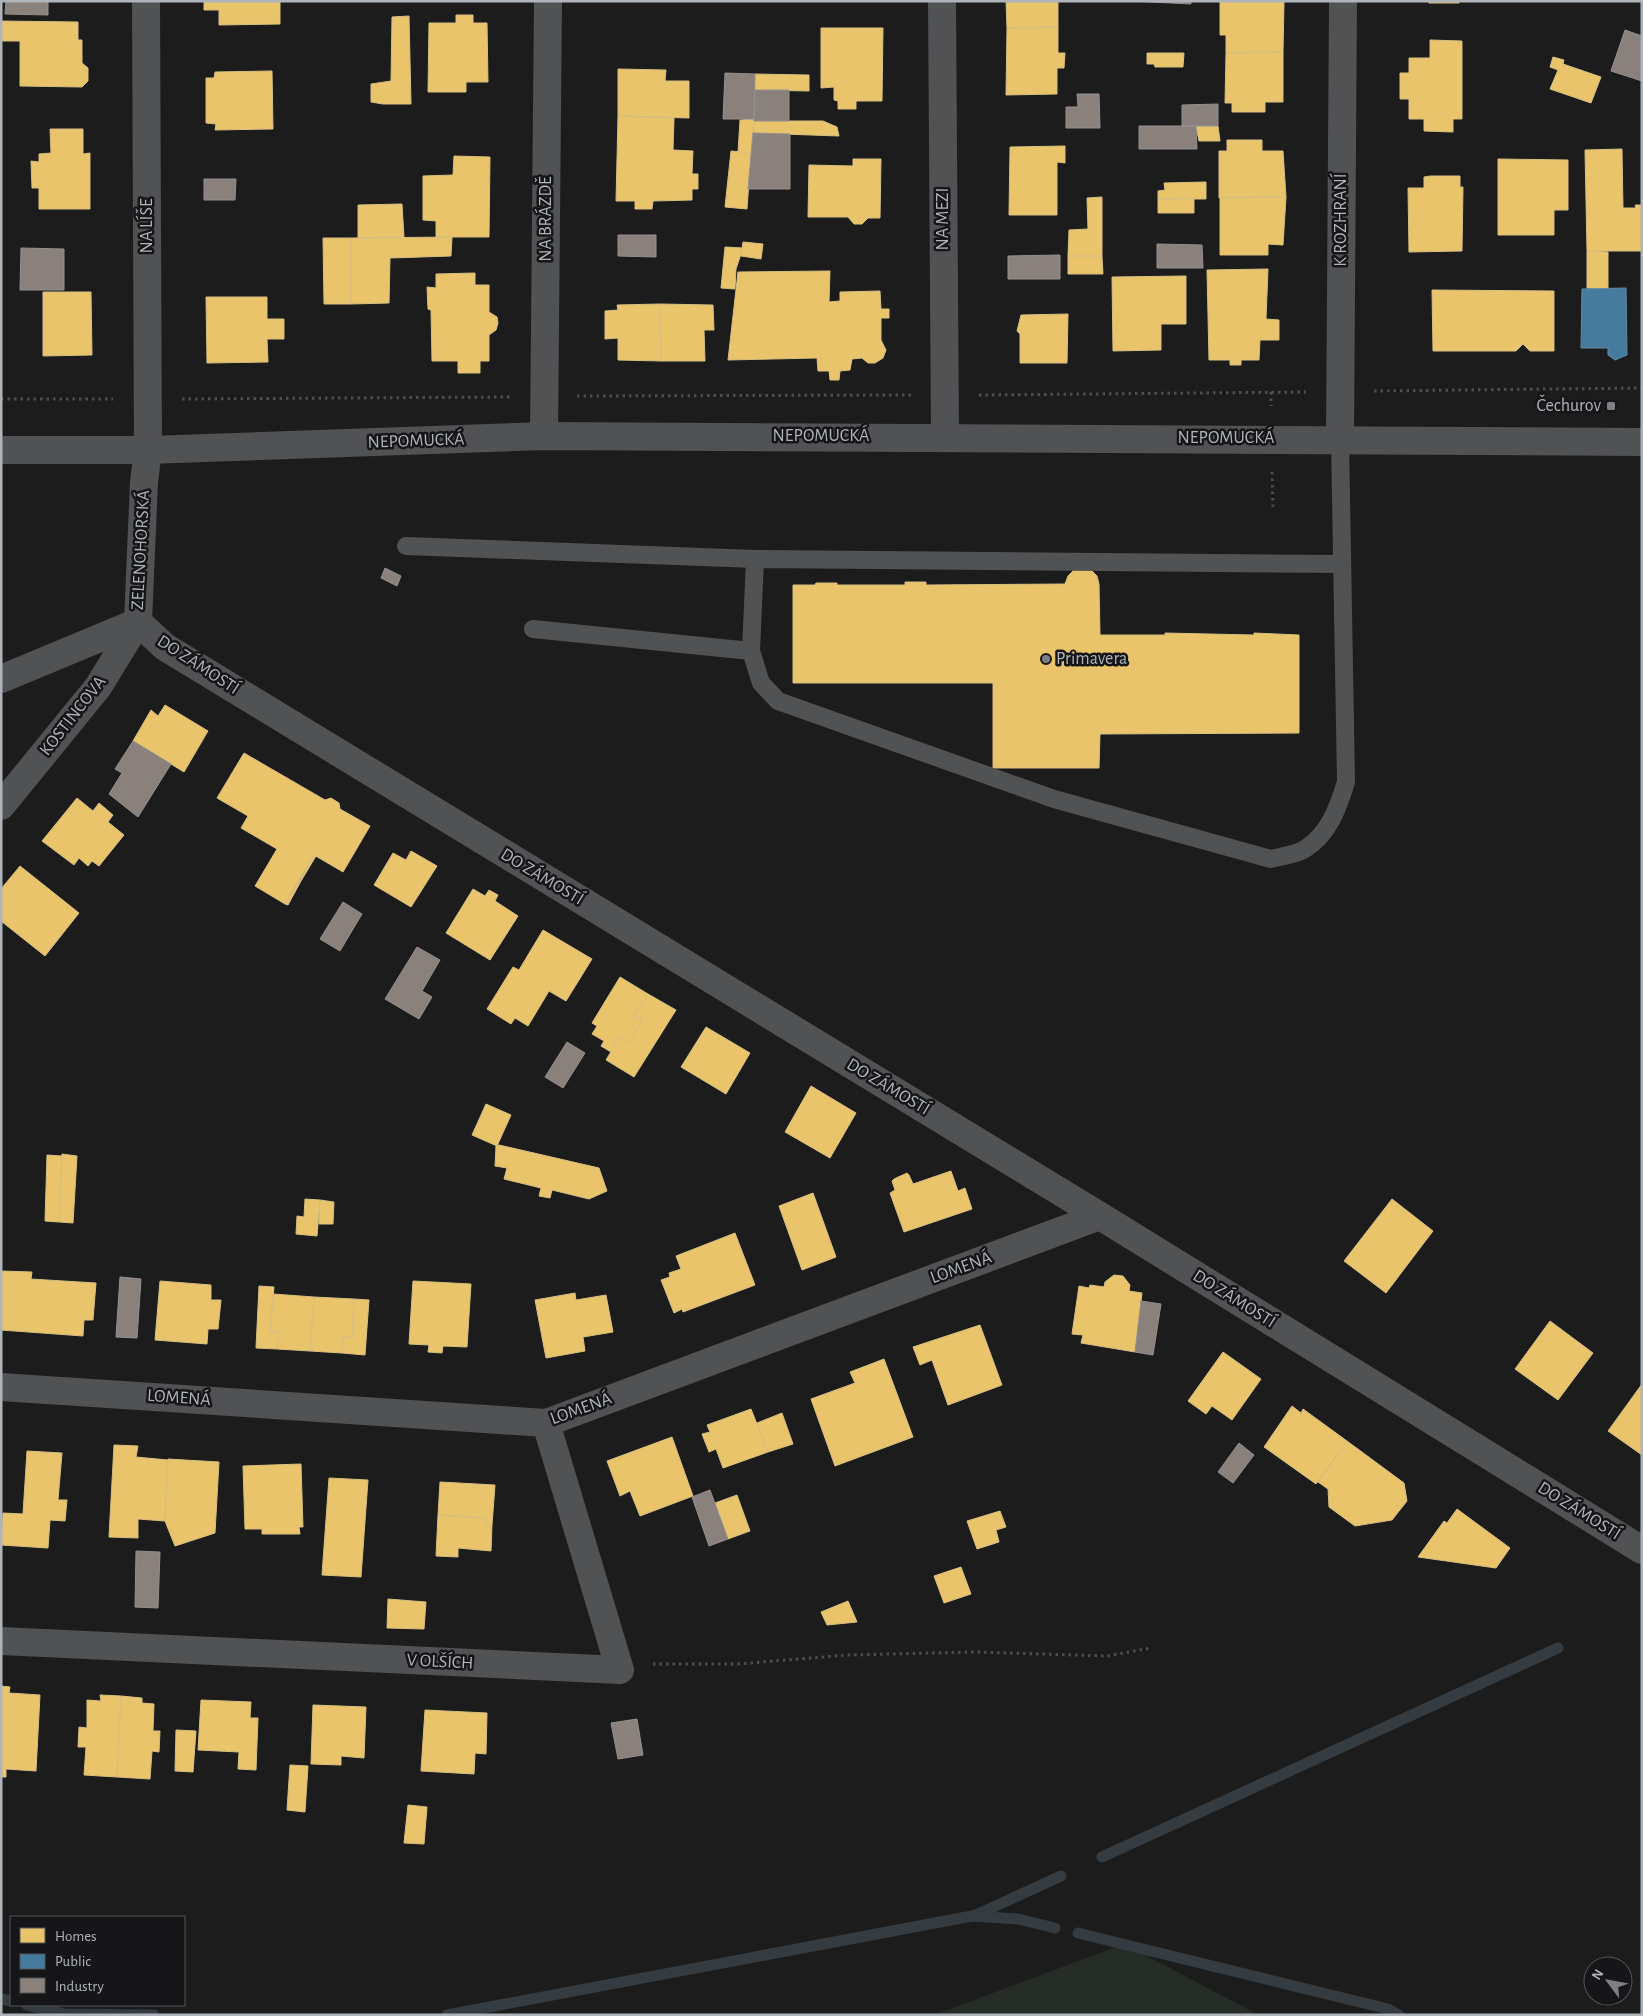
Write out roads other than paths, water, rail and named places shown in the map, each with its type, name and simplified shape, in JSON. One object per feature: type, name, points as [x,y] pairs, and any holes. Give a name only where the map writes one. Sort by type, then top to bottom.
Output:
[{"type":"street","name":"NA LÍŠE","points":[[146,1],[148,450]]},
{"type":"street","name":"NA BRÁZDĚ","points":[[544,436],[548,1]]},
{"type":"street","name":"NA MEZI","points":[[942,1],[945,436]]},
{"type":"street","name":"K ROZHRANÍ","points":[[1340,439],[1343,1]]},
{"type":"street","name":"NEPOMUCKÁ","points":[[1,450],[148,450],[544,436],[945,436],[1642,442]]},
{"type":"street","name":"ZELENOHORSKÁ","points":[[1,679],[138,622],[144,482],[148,450]]},
{"type":"street","name":"KOSTINCOVA","points":[[1,806],[98,687],[138,622]]},
{"type":"street","name":"DO ZÁMOSTÍ","points":[[138,622],[165,647],[1100,1216],[1642,1550]]},
{"type":"street","name":"LOMENÁ","points":[[1,1387],[546,1423],[1100,1216]]},
{"type":"street","name":"V OLŠÍCH","points":[[1,1641],[620,1670],[546,1423]]},
{"type":"lane","points":[[755,558],[751,651],[761,683],[778,701],[1054,798],[1271,859],[1304,850],[1322,835],[1336,813],[1346,782],[1340,439]]},
{"type":"lane","points":[[406,546],[755,558],[1342,564]]},
{"type":"lane","points":[[533,629],[751,651]]},
{"type":"waterway","points":[[1102,1857],[1558,1648]]},
{"type":"waterway","points":[[976,1915],[1061,1876]]},
{"type":"waterway","points":[[447,2015],[972,1916],[1018,1919],[1055,1928]]},
{"type":"waterway","points":[[1078,1933],[1388,2009],[1399,2015]]},
{"type":"waterway","points":[[1,1999],[10,2001]]},
{"type":"waterway","points":[[31,2006],[65,2014],[154,2015]]},
{"type":"place","name":"Čechurov","points":[[1611,406]]},
{"type":"place","name":"Primavera","points":[[1046,659]]}]
